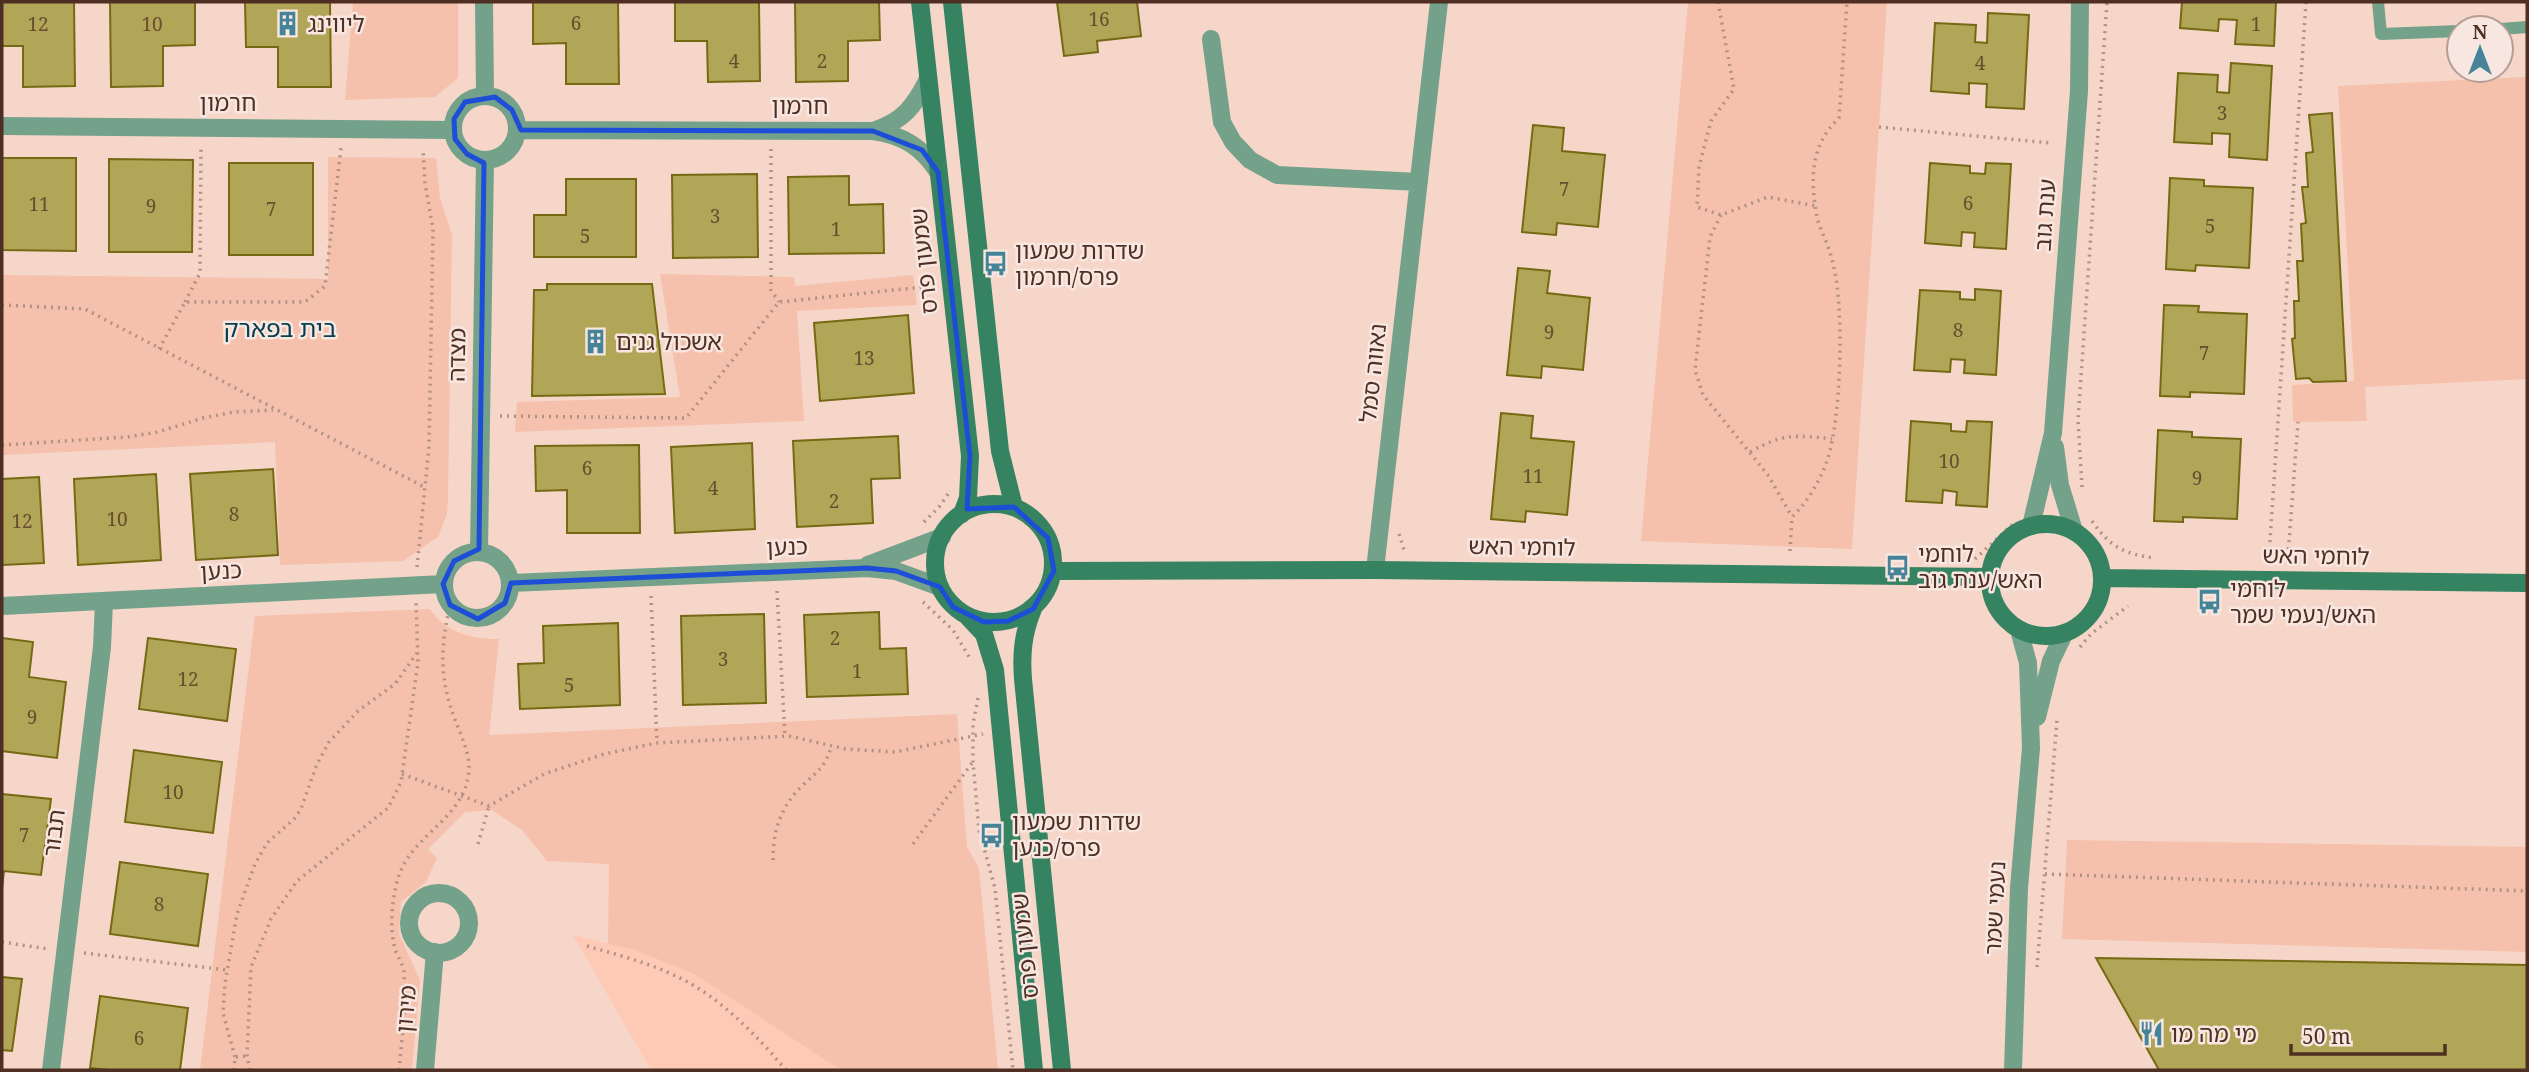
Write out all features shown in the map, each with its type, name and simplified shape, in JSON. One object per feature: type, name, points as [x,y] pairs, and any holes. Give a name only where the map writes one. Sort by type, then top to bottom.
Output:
[{"type":"street","points":[[484,2],[485,96]]},
{"type":"street","name":"שמעון פרס","points":[[920,2],[971,466],[968,498],[962,514]]},
{"type":"street","points":[[952,2],[1000,451],[1014,507]]},
{"type":"street","name":"נאווה סמל","points":[[1375,570],[1438,2]]},
{"type":"street","name":"ענת גוב","points":[[2074,531],[2060,485],[2053,433],[2079,91],[2080,2]]},
{"type":"street","points":[[1211,39],[1222,122],[1233,142],[1250,160],[1276,175],[1419,181]]},
{"type":"street","name":"חרמון","points":[[873,131],[891,125],[902,117],[928,79]]},
{"type":"street","points":[[485,96],[495,97],[512,110],[517,130],[515,140],[503,155],[485,160],[467,154],[460,147],[453,130],[458,110],[465,102],[485,96]]},
{"type":"street","name":"חרמון","points":[[2,126],[453,130]]},
{"type":"street","name":"חרמון","points":[[517,130],[873,131],[891,133],[922,150],[938,172]]},
{"type":"street","name":"מצדה","points":[[479,551],[485,160]]},
{"type":"street","name":"ענת גוב","points":[[2025,523],[2053,433]]},
{"type":"street","points":[[968,617],[996,623],[1019,618],[1043,598],[1051,584],[1054,571],[1053,553],[1048,538],[1040,524],[1014,507],[986,504],[962,514],[946,529],[935,561],[936,578],[940,587],[953,607],[968,617],[984,634],[995,670],[1034,1070]]},
{"type":"street","points":[[2025,523],[2046,524],[2074,531],[2095,550],[2101,564],[2102,594],[2095,610],[2084,622],[2064,634],[2038,636],[2019,630],[2003,617],[1995,606],[1989,577],[1998,551],[2025,523]]},
{"type":"street","name":"כנען","points":[[855,569],[889,559],[942,537]]},
{"type":"street","points":[[479,551],[497,558],[509,573],[511,583],[505,603],[489,617],[478,619],[467,617],[450,605],[443,584],[454,561],[461,555],[479,551]]},
{"type":"street","name":"כנען","points":[[511,583],[855,569],[896,571],[940,587]]},
{"type":"street","name":"לוחמי האש","points":[[1054,571],[1375,570],[1989,577]]},
{"type":"street","name":"לוחמי האש","points":[[2103,578],[2527,583]]},
{"type":"street","name":"כנען","points":[[2,606],[443,584]]},
{"type":"street","name":"תבור","points":[[51,1070],[102,647],[104,602]]},
{"type":"street","name":"שמעון פרס","points":[[1032,609],[1022,646],[1023,679],[1062,1070]]},
{"type":"street","name":"נעמי שמר","points":[[2013,1070],[2019,888],[2031,748],[2028,663],[2019,630]]},
{"type":"street","name":"נעמי שמר","points":[[2031,748],[2051,661],[2064,634]]},
{"type":"street","name":"מירון","points":[[425,1070],[435,953]]},
{"type":"lane","points":[[2378,2],[2381,34],[2445,32]]},
{"type":"path","points":[[1718,2],[1734,89],[1711,121],[1699,167],[1697,207],[1721,215],[1768,197],[1816,206]]},
{"type":"path","points":[[1792,517],[1806,504],[1817,485],[1832,439],[1838,379],[1838,296],[1832,261],[1819,223],[1813,182],[1818,148],[1827,130],[1839,118],[1847,2]]},
{"type":"path","points":[[2082,495],[2078,420],[2107,2]]},
{"type":"path","points":[[2269,556],[2306,2]]},
{"type":"path","points":[[1879,127],[2051,143]]},
{"type":"path","points":[[159,349],[200,273],[202,128]]},
{"type":"path","points":[[185,302],[305,302],[325,286],[343,129]]},
{"type":"path","points":[[250,1070],[247,1056],[251,967],[271,919],[297,881],[388,808],[401,782],[417,652],[415,586],[429,447],[433,229],[425,183],[422,130]]},
{"type":"path","points":[[771,131],[771,290],[779,302]]},
{"type":"path","points":[[1721,215],[1710,237],[1695,370],[1703,395],[1768,475],[1792,517],[1790,551]]},
{"type":"path","points":[[480,415],[686,418],[779,302],[951,284]]},
{"type":"path","points":[[2,305],[85,309],[424,487]]},
{"type":"path","points":[[2,445],[127,437],[159,432],[203,418],[234,412],[276,410]]},
{"type":"path","points":[[2288,556],[2298,422]]},
{"type":"path","points":[[1750,452],[1769,441],[1787,436],[1832,439]]},
{"type":"path","points":[[2090,517],[2100,533],[2131,555]]},
{"type":"path","points":[[1973,562],[2025,523]]},
{"type":"path","points":[[1398,527],[1405,553],[1411,560]]},
{"type":"path","points":[[776,572],[785,736]]},
{"type":"path","points":[[650,577],[657,743]]},
{"type":"path","points":[[398,1070],[404,1023],[405,971],[395,949],[392,927],[393,899],[400,873],[413,850],[449,817],[462,797],[468,781],[470,763],[449,704],[442,667],[442,642],[450,605]]},
{"type":"path","points":[[2078,649],[2091,634],[2128,607]]},
{"type":"path","points":[[234,1070],[235,1057],[223,1013],[237,914],[255,864],[267,843],[301,809],[317,764],[330,741],[358,711],[395,684],[417,652]]},
{"type":"path","points":[[2036,979],[2057,718]]},
{"type":"path","points":[[478,844],[489,806],[544,774],[604,754],[657,743],[785,736],[846,749],[895,752],[1001,730]]},
{"type":"path","points":[[773,860],[773,839],[777,822],[789,800],[821,769],[831,746]]},
{"type":"path","points":[[913,844],[972,762]]},
{"type":"path","points":[[402,774],[489,806]]},
{"type":"path","points":[[2045,874],[2527,891]]},
{"type":"path","points":[[2,942],[228,970]]},
{"type":"path","points":[[587,946],[682,978],[727,1009],[786,1070]]},
{"type":"path","points":[[235,1057],[247,1056]]},
{"type":"highlighted area","points":[[495,97],[512,110],[521,130],[873,131],[922,150],[938,172],[970,456],[967,509],[1014,507],[1048,538],[1054,571],[1033,609],[1008,621],[984,622],[953,607],[940,587],[896,571],[867,568],[511,583],[505,603],[478,619],[450,605],[443,584],[454,561],[479,549],[484,163],[467,154],[455,139],[454,119],[465,102]]},
{"type":"shaded area","points":[[353,2],[458,2],[458,78],[435,97],[345,100]]},
{"type":"shaded area","points":[[1688,2],[1887,2],[1852,549],[1641,541]]},
{"type":"shaded area","points":[[2527,77],[2527,379],[2365,387],[2367,421],[2293,422],[2292,385],[2354,381],[2338,86],[2445,81],[2445,84],[2515,84],[2515,78]]},
{"type":"shaded area","points":[[328,157],[436,158],[440,198],[452,235],[448,499],[447,514],[438,537],[403,561],[280,565],[275,442],[2,455],[2,275],[328,279]]},
{"type":"shaded area","points":[[660,274],[794,277],[795,286],[913,275],[917,305],[797,311],[804,421],[515,432],[517,402],[680,397]]},
{"type":"shaded area","points":[[430,609],[444,624],[460,633],[499,639],[489,735],[957,714],[967,847],[979,868],[998,1070],[841,1070],[694,974],[635,950],[608,944],[609,864],[547,861],[522,830],[492,810],[465,812],[428,849],[437,858],[426,882],[401,902],[399,934],[420,980],[412,1070],[200,1070],[255,616]]},
{"type":"shaded area","points":[[2067,840],[2527,847],[2527,952],[2062,939]]},
{"type":"shaded area","points":[[573,935],[635,950],[694,974],[841,1070],[651,1070]]},
{"type":"building","points":[[2,2],[74,2],[75,86],[23,87],[23,46],[2,46]]},
{"type":"building","points":[[110,2],[195,2],[195,45],[163,46],[163,86],[111,87]]},
{"type":"building","name":"ליווינג","points":[[245,2],[330,2],[331,87],[278,87],[278,47],[246,47]]},
{"type":"building","points":[[533,2],[618,2],[619,84],[566,84],[566,43],[533,44]]},
{"type":"building","points":[[675,2],[759,2],[760,81],[708,82],[707,41],[675,41]]},
{"type":"building","points":[[795,2],[879,2],[880,40],[848,41],[848,81],[796,82]]},
{"type":"building","points":[[1057,2],[1137,2],[1141,36],[1097,41],[1098,52],[1064,56]]},
{"type":"building","points":[[2182,2],[2276,2],[2274,46],[2235,44],[2237,20],[2219,19],[2218,31],[2180,28]]},
{"type":"building","points":[[1988,13],[2029,15],[2024,109],[1986,107],[1987,84],[1969,83],[1969,94],[1931,91],[1935,23],[1976,25],[1975,42],[1987,43]]},
{"type":"building","points":[[2231,63],[2272,66],[2267,160],[2229,157],[2230,134],[2212,133],[2212,144],[2174,142],[2178,73],[2218,75],[2217,92],[2229,93]]},
{"type":"building","points":[[2332,113],[2346,381],[2313,382],[2309,378],[2296,379],[2292,339],[2295,338],[2294,301],[2299,301],[2297,261],[2303,261],[2301,224],[2306,223],[2302,187],[2308,187],[2306,153],[2313,152],[2309,115]]},
{"type":"building","points":[[1533,125],[1564,128],[1562,151],[1605,155],[1598,227],[1557,223],[1556,235],[1522,232]]},
{"type":"building","points":[[2,158],[76,158],[76,251],[2,250]]},
{"type":"building","points":[[109,159],[193,160],[192,252],[109,252]]},
{"type":"building","points":[[229,163],[313,163],[313,255],[229,255]]},
{"type":"building","points":[[1930,163],[1970,166],[1970,173],[1985,174],[1986,163],[2011,164],[2006,249],[1974,247],[1975,233],[1962,232],[1961,246],[1925,243]]},
{"type":"building","points":[[757,174],[758,257],[673,258],[672,175]]},
{"type":"building","points":[[849,176],[849,205],[883,204],[884,253],[789,254],[788,177]]},
{"type":"building","points":[[2170,178],[2204,180],[2204,186],[2253,188],[2249,268],[2196,265],[2195,271],[2166,269]]},
{"type":"building","points":[[566,179],[636,179],[636,257],[534,257],[534,215],[566,215]]},
{"type":"building","points":[[1518,268],[1550,271],[1547,293],[1590,298],[1583,370],[1542,366],[1541,378],[1507,375]]},
{"type":"building","name":"אשכול גנים","points":[[547,284],[652,284],[665,394],[532,396],[534,290],[547,290]]},
{"type":"building","points":[[1975,289],[2001,291],[1996,375],[1964,373],[1965,360],[1951,359],[1950,372],[1914,370],[1920,290],[1960,292],[1960,299],[1975,300]]},
{"type":"building","points":[[2164,305],[2199,306],[2198,312],[2247,314],[2244,394],[2190,392],[2190,397],[2160,396]]},
{"type":"building","points":[[908,315],[914,393],[820,401],[814,323]]},
{"type":"building","points":[[1501,413],[1533,416],[1531,438],[1574,442],[1567,515],[1526,511],[1525,522],[1491,519]]},
{"type":"building","points":[[1911,421],[1951,424],[1951,431],[1966,432],[1967,421],[1992,422],[1987,507],[1956,505],[1957,492],[1943,490],[1942,503],[1906,501]]},
{"type":"building","points":[[2158,430],[2192,432],[2192,437],[2241,439],[2237,519],[2183,517],[2183,522],[2154,521]]},
{"type":"building","points":[[898,436],[900,478],[871,479],[873,523],[797,527],[793,441]]},
{"type":"building","points":[[752,443],[755,529],[675,533],[671,447]]},
{"type":"building","points":[[639,445],[640,533],[567,533],[567,490],[536,491],[535,446]]},
{"type":"building","points":[[273,469],[278,555],[196,560],[190,474]]},
{"type":"building","points":[[156,474],[161,560],[78,565],[74,479]]},
{"type":"building","points":[[39,477],[44,563],[2,565],[2,479]]},
{"type":"building","points":[[879,612],[880,649],[906,648],[908,694],[807,697],[804,615]]},
{"type":"building","points":[[764,614],[766,703],[683,705],[681,616]]},
{"type":"building","points":[[618,623],[620,705],[520,709],[518,664],[544,663],[543,626]]},
{"type":"building","points":[[2,638],[33,642],[29,677],[66,682],[57,758],[2,751]]},
{"type":"building","points":[[148,638],[236,649],[227,721],[139,709]]},
{"type":"building","points":[[134,750],[222,762],[213,833],[125,822]]},
{"type":"building","points":[[2,794],[51,799],[41,875],[4,871],[2,889]]},
{"type":"building","points":[[120,862],[208,874],[198,946],[110,934]]},
{"type":"building","points":[[2096,958],[2527,965],[2527,1070],[2159,1070]]},
{"type":"building","points":[[2,977],[22,979],[12,1051],[2,1050]]},
{"type":"building","points":[[100,996],[188,1008],[180,1070],[90,1068]]},
{"type":"place","name":"ליווינג","points":[[288,24]]},
{"type":"place","name":"שדרות שמעון פרס/חרמון","points":[[995,264]]},
{"type":"place","name":"אשכול גנים","points":[[596,342]]},
{"type":"place","name":"לוחמי האש/ענת גוב","points":[[1898,567]]},
{"type":"place","name":"לוחמי האש/נעמי שמר","points":[[2210,602]]},
{"type":"place","name":"שדרות שמעון פרס/כנען","points":[[992,835]]},
{"type":"place","name":"מי מה מו","points":[[2151,1034]]},
{"type":"district","name":"בית בפארק","points":[[280,329]]}]
